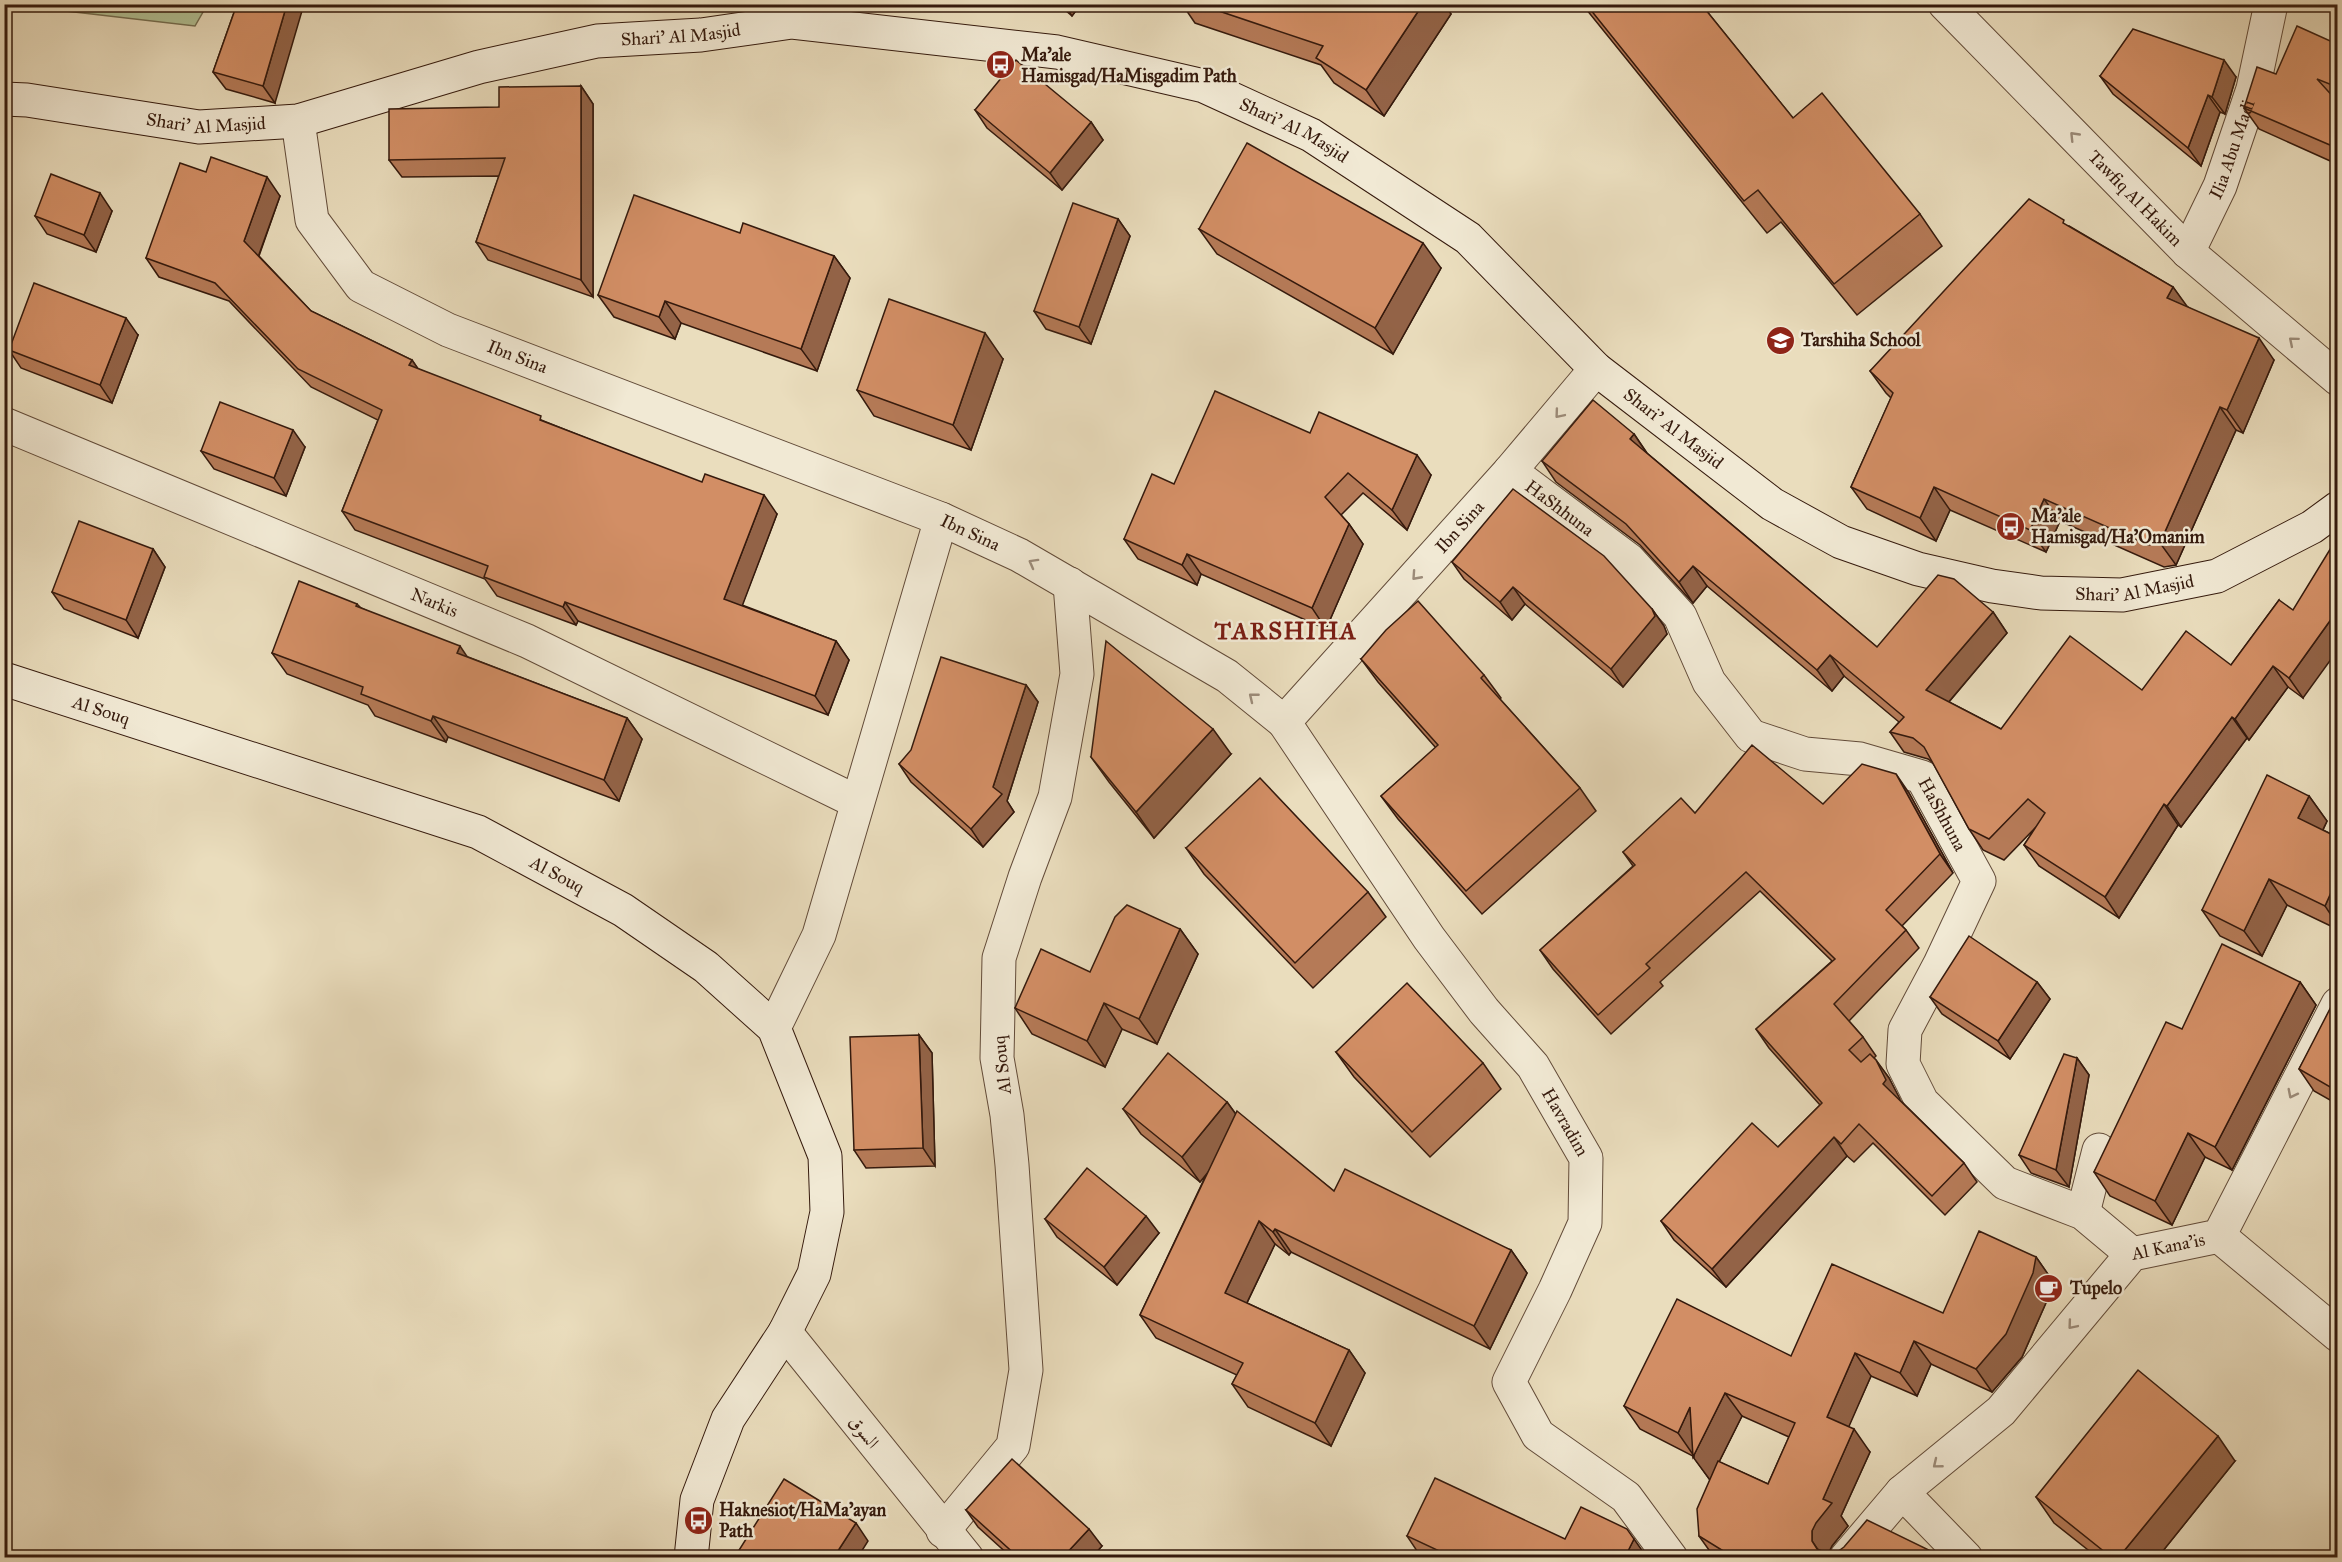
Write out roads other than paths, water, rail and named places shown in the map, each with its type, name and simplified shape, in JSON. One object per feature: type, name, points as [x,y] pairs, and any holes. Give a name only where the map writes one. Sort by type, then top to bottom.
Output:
[{"type":"street","name":"Tawfiq Al Hakim","points":[[1945,4],[2188,252],[2337,379]]},
{"type":"street","name":"Ilia Abu Madi","points":[[2188,252],[2220,186],[2253,89],[2271,4]]},
{"type":"street","name":"Shari' Al Masjid","points":[[4,99],[27,100],[199,127],[298,121],[479,67],[597,41],[701,35],[792,13],[1057,52],[1203,86],[1311,135],[1468,238],[1596,369],[1772,504],[1841,542],[1918,569],[1992,586],[2041,593],[2122,595],[2217,576],[2312,526],[2337,508]]},
{"type":"street","name":"Ibn Sina","points":[[298,121],[312,220],[362,286],[448,330],[941,519],[1020,555],[1227,676],[1284,722],[1510,471],[1596,369]]},
{"type":"street","name":"Narkis","points":[[4,424],[527,640],[856,802]]},
{"type":"street","name":"HaShhuna","points":[[1510,471],[1629,560],[1680,616],[1709,682],[1751,736],[1805,754],[1860,759],[1922,777],[1979,881],[1940,964],[1905,1029],[1903,1064],[1922,1102],[2005,1183],[2083,1213],[2132,1254]]},
{"type":"street","points":[[774,1028],[819,935],[856,802],[941,519]]},
{"type":"street","name":"Al Souq","points":[[943,1531],[1013,1446],[1026,1370],[1012,1165],[998,1058],[999,958],[1025,877],[1055,797],[1077,674],[1070,584]]},
{"type":"street","name":"Al Souq","points":[[4,679],[478,832],[623,910],[706,967],[774,1028],[825,1156],[827,1212],[814,1274],[784,1332],[728,1419],[697,1500],[691,1557]]},
{"type":"street","name":"Havradim","points":[[1284,722],[1429,938],[1484,1011],[1533,1066],[1586,1158],[1585,1223],[1509,1382],[1538,1436],[1626,1497],[1671,1557]]},
{"type":"street","name":"Al Kana'is","points":[[1846,1557],[1902,1492],[2001,1411],[2132,1254],[2219,1236],[2337,1004]]},
{"type":"street","points":[[2083,1213],[2100,1150]]},
{"type":"street","points":[[2219,1236],[2337,1335]]},
{"type":"street","name":"السوق","points":[[784,1332],[943,1531]]},
{"type":"street","points":[[1902,1492],[1965,1557]]},
{"type":"street","points":[[943,1531],[966,1557]]},
{"type":"place","name":"Ma'ale Hamisgad/HaMisgadim Path","points":[[1000,65]]},
{"type":"place","name":"Tarshiha School","points":[[1780,340]]},
{"type":"place","name":"Ma'ale Hamisgad/Ha'Omanim","points":[[2010,526]]},
{"type":"place","name":"Tupelo","points":[[2049,1288]]},
{"type":"place","name":"Haknesiot/HaMa'ayan Path","points":[[698,1520]]},
{"type":"district","name":"TARSHIHA","points":[[1286,631]]}]
